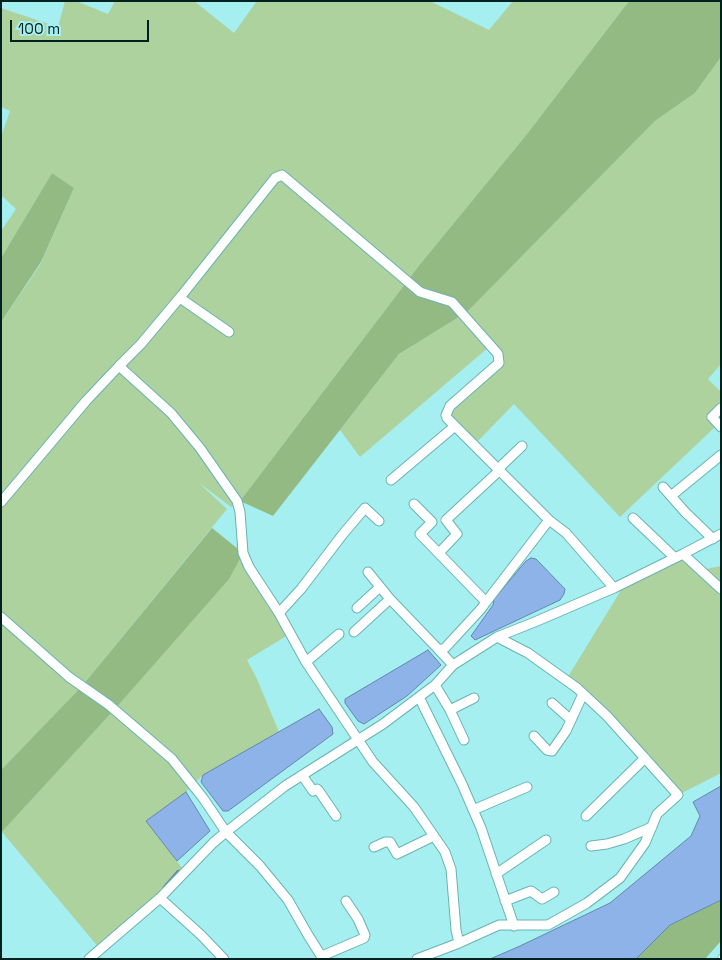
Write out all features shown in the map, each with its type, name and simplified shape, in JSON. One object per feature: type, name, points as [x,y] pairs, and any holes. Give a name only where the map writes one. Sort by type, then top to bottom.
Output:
[{"type":"street","points":[[1,502],[86,401],[141,344],[180,298],[275,178],[282,175],[420,292],[452,302],[498,354],[499,363],[447,410],[446,415],[549,520],[566,533],[614,588]]},
{"type":"street","points":[[180,298],[229,332]]},
{"type":"street","points":[[119,366],[171,412],[200,448],[237,502],[240,512],[243,553],[306,662],[373,762],[414,807],[445,852],[452,870],[456,930],[459,943]]},
{"type":"street","points":[[721,408],[712,417],[721,427]]},
{"type":"street","points":[[391,480],[455,426]]},
{"type":"street","points":[[439,552],[457,534],[446,520],[522,446]]},
{"type":"street","points":[[671,496],[721,455]]},
{"type":"street","points":[[90,959],[160,898],[226,832],[284,786],[383,724],[420,697],[436,685],[453,665],[497,637],[614,588],[717,536],[685,512],[663,486]]},
{"type":"street","points":[[414,504],[432,522],[420,534],[486,602]]},
{"type":"street","points":[[279,613],[301,589],[365,508],[379,521]]},
{"type":"street","points":[[632,518],[721,589]]},
{"type":"street","points":[[439,650],[445,648],[481,609],[549,520]]},
{"type":"street","points":[[368,572],[390,599],[453,665]]},
{"type":"street","points":[[357,608],[380,587]]},
{"type":"street","points":[[354,632],[390,599]]},
{"type":"street","points":[[1,616],[70,677],[108,705],[172,759],[203,798],[226,832],[260,866],[288,900],[322,957],[364,938],[365,935],[358,919],[346,901]]},
{"type":"street","points":[[306,662],[340,634]]},
{"type":"street","points":[[417,959],[499,926],[548,925],[587,903],[620,878],[645,843],[657,814],[678,795],[607,716],[583,694],[528,654],[497,637]]},
{"type":"street","points":[[436,685],[464,740]]},
{"type":"street","points":[[534,736],[547,750],[552,751],[566,732],[583,694]]},
{"type":"street","points":[[420,697],[481,828],[514,926]]},
{"type":"street","points":[[450,710],[474,698]]},
{"type":"street","points":[[552,703],[571,720]]},
{"type":"street","points":[[586,816],[644,758]]},
{"type":"street","points":[[302,775],[313,792],[317,789],[319,791],[336,816]]},
{"type":"street","points":[[473,810],[527,787]]},
{"type":"street","points":[[591,846],[624,839],[652,827]]},
{"type":"street","points":[[374,847],[387,841],[390,842],[397,854],[434,836]]},
{"type":"street","points":[[496,874],[546,840]]},
{"type":"street","points":[[505,901],[531,892],[542,899],[554,892]]},
{"type":"street","points":[[160,898],[201,935],[224,959]]},
{"type":"green space","points":[[65,1],[76,1],[108,14],[115,1],[194,1],[234,33],[257,1],[430,1],[489,30],[513,1],[629,1],[527,134],[421,263],[240,501],[231,507],[198,482],[227,509],[82,686],[1,770],[1,322],[40,265],[74,188],[52,173],[1,258],[1,231],[16,209],[1,195],[1,137],[10,111],[1,107],[1,8],[58,27]]},
{"type":"green space","points":[[629,1],[721,1],[721,57],[695,93],[655,121],[467,312],[399,354],[273,516],[240,501],[421,263],[527,134]]},
{"type":"green space","points":[[721,57],[721,364],[708,379],[721,392],[721,409],[712,417],[715,427],[620,517],[514,404],[474,445],[446,415],[499,359],[490,346],[360,457],[340,430],[399,354],[467,312],[655,121],[695,93]]},
{"type":"green space","points":[[52,173],[74,188],[41,262],[1,322],[1,258]]},
{"type":"green space","points":[[212,528],[243,553],[229,579],[114,710],[1,833],[1,770],[82,686]]},
{"type":"green space","points":[[243,553],[288,635],[247,660],[279,732],[203,775],[186,792],[146,821],[185,872],[100,949],[2,832],[114,710]]},
{"type":"green space","points":[[683,554],[701,570],[721,566],[721,773],[678,795],[607,716],[566,680],[626,582]]},
{"type":"green space","points":[[721,900],[721,941],[705,959],[636,959],[670,925]]},
{"type":"water","points":[[531,558],[536,559],[565,589],[560,600],[475,640],[471,636],[493,605],[494,599],[526,561]]},
{"type":"water","points":[[428,650],[441,665],[407,696],[364,724],[358,721],[345,703],[345,699]]},
{"type":"water","points":[[319,709],[332,727],[333,734],[228,811],[223,811],[201,782],[203,775]]},
{"type":"water","points":[[721,786],[721,900],[670,925],[636,959],[490,959],[610,903],[691,836],[700,816],[693,802]]},
{"type":"water","points":[[186,792],[210,831],[177,861],[146,821]]},
{"type":"waterway","points":[[164,887],[178,871]]}]
